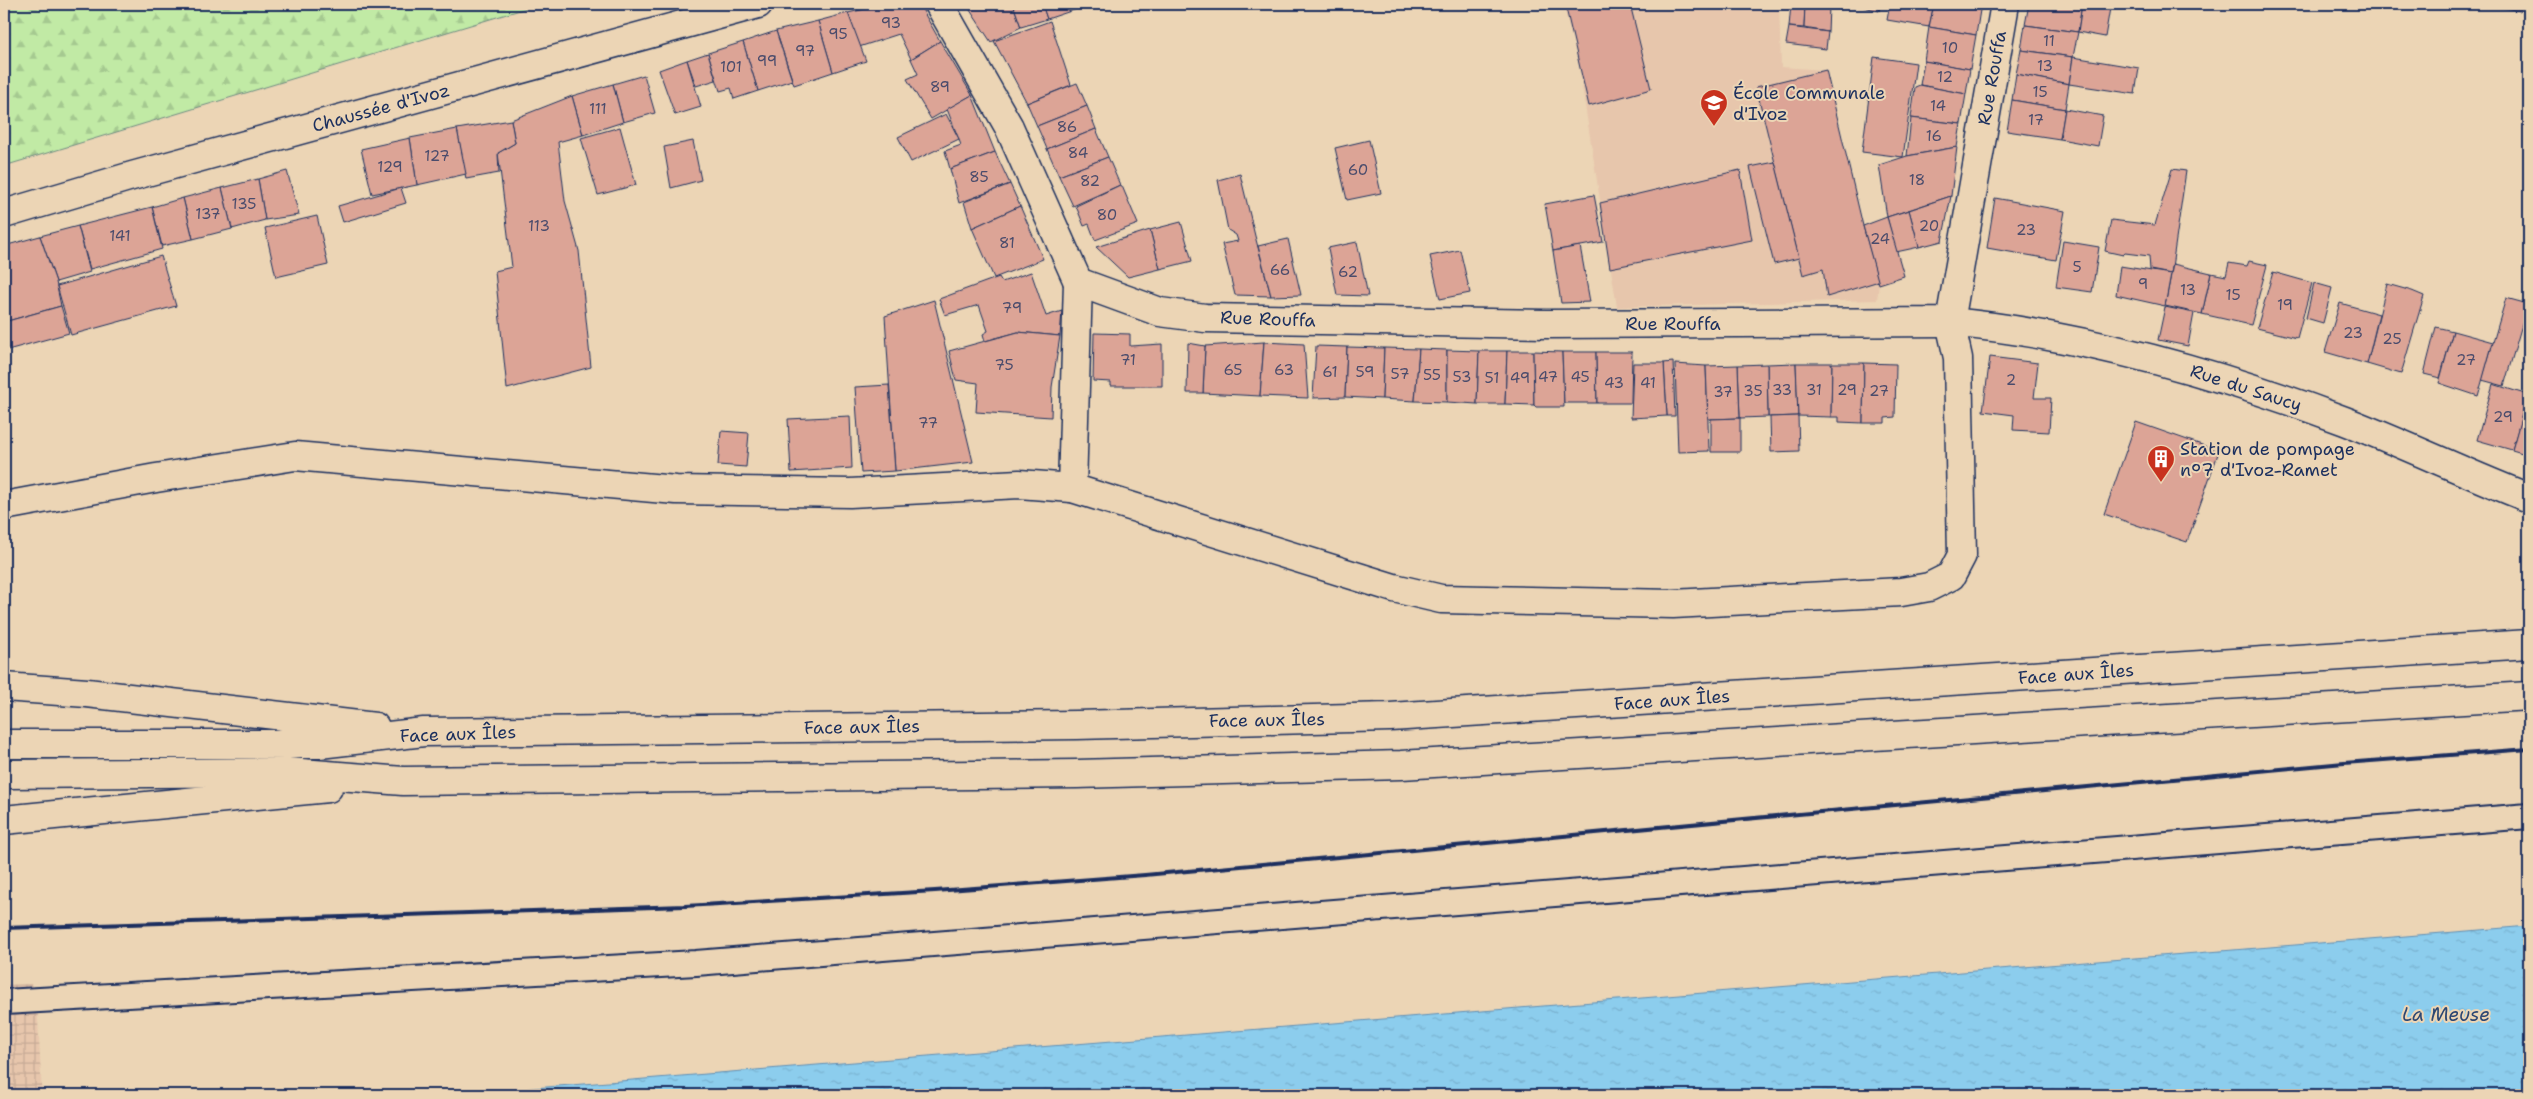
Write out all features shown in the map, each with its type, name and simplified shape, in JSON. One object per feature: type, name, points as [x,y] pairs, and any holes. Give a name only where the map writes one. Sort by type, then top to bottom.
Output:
[{"type":"main road","name":"Chaussée d'Ivoz","points":[[4,214],[132,176],[758,4]]},
{"type":"main road","points":[[939,4],[1009,127],[1078,282],[1072,488]]},
{"type":"main road","name":"Rue Rouffa","points":[[1078,282],[1160,312],[1205,318],[1546,324],[1950,322],[2005,4]]},
{"type":"main road","points":[[4,506],[156,478],[295,456],[676,490],[850,493],[1019,484],[1072,488],[1394,588],[1441,599],[1673,604],[1901,592],[1929,587],[1952,576],[1962,555],[1958,358],[1950,322]]},
{"type":"main road","name":"Rue du Saucy","points":[[1950,322],[2016,328],[2167,363],[2344,421],[2529,498]]},
{"type":"main road","name":"Face aux Îles","points":[[4,744],[319,744],[424,732],[1076,725],[1390,717],[2529,644]]},
{"type":"main road","points":[[4,687],[87,693],[424,732]]},
{"type":"main road","points":[[4,820],[403,781],[1077,774],[1401,766],[2529,696]]},
{"type":"main road","points":[[4,774],[288,772],[403,781]]},
{"type":"lane","points":[[4,1002],[696,963],[2529,816]]},
{"type":"shaded area","name":"École Communale d'Ivoz","points":[[1563,4],[1779,4],[1781,67],[1826,70],[1863,226],[1879,284],[1877,300],[1617,307],[1578,61]]},
{"type":"shaded area","points":[[31,984],[37,1000],[42,1095],[4,1095],[4,985]]},
{"type":"green space","points":[[4,4],[540,4],[4,166]]},
{"type":"water","name":"La Meuse","points":[[2529,926],[2529,1095],[447,1095],[583,1084]]},
{"type":"building","points":[[886,4],[919,4],[940,41],[911,59],[899,34],[859,47],[848,13]]},
{"type":"building","points":[[966,4],[1013,4],[1021,27],[991,42]]},
{"type":"building","points":[[1013,4],[1042,4],[1047,19],[1021,27]]},
{"type":"building","points":[[1042,4],[1072,4],[1074,10],[1047,19]]},
{"type":"building","points":[[1072,4],[1093,4],[1074,10]]},
{"type":"building","points":[[1565,4],[1630,4],[1651,89],[1589,106]]},
{"type":"building","points":[[1791,4],[1805,4],[1804,28],[1789,27]]},
{"type":"building","points":[[1805,4],[1829,6],[1828,32],[1804,28]]},
{"type":"building","points":[[1862,4],[1881,4],[1879,11],[1861,6]]},
{"type":"building","points":[[1890,4],[1934,4],[1929,27],[1887,20]]},
{"type":"building","points":[[1934,4],[1981,4],[1976,35],[1929,27]]},
{"type":"building","points":[[2029,4],[2082,4],[2078,32],[2025,25]]},
{"type":"building","points":[[2082,4],[2112,4],[2111,8]]},
{"type":"building","points":[[2082,4],[2110,8],[2105,37],[2078,32]]},
{"type":"building","points":[[2496,4],[2529,4],[2529,13],[2495,6]]},
{"type":"building","points":[[848,13],[866,61],[833,72],[818,21]]},
{"type":"building","points":[[818,21],[833,72],[794,85],[776,31]]},
{"type":"building","points":[[1050,21],[1071,85],[1027,103],[994,41]]},
{"type":"building","points":[[2025,25],[2078,32],[2073,57],[2021,50]]},
{"type":"building","points":[[1789,27],[1828,32],[1826,49],[1786,44]]},
{"type":"building","points":[[1929,27],[1976,35],[1970,69],[1924,61]]},
{"type":"building","points":[[776,31],[792,80],[758,91],[743,42]]},
{"type":"building","points":[[940,41],[972,95],[931,119],[907,79],[918,74],[911,59]]},
{"type":"building","points":[[743,42],[758,91],[734,99],[731,88],[720,91],[708,53]]},
{"type":"building","points":[[2021,50],[2073,57],[2069,84],[2016,74]]},
{"type":"building","points":[[708,53],[716,80],[696,86],[687,60]]},
{"type":"building","points":[[1874,57],[1916,63],[1903,157],[1862,152]]},
{"type":"building","points":[[2073,57],[2139,68],[2135,94],[2069,84]]},
{"type":"building","points":[[687,60],[701,107],[675,115],[659,70]]},
{"type":"building","points":[[1924,61],[1970,69],[1966,94],[1920,85]]},
{"type":"building","points":[[1826,70],[1863,226],[1879,281],[1827,297],[1823,269],[1803,275],[1756,87]]},
{"type":"building","points":[[2016,74],[2069,84],[2065,109],[2012,100]]},
{"type":"building","points":[[644,75],[655,113],[623,122],[613,84]]},
{"type":"building","points":[[1077,83],[1087,106],[1037,126],[1027,103]]},
{"type":"building","points":[[613,84],[623,122],[583,135],[572,96]]},
{"type":"building","points":[[1920,85],[1966,94],[1961,124],[1911,118],[1915,87]]},
{"type":"building","points":[[972,95],[995,152],[950,169],[945,151],[961,145],[947,109]]},
{"type":"building","points":[[572,96],[583,135],[558,142],[565,201],[579,251],[591,367],[507,389],[495,271],[512,267],[498,153],[515,143],[511,120]]},
{"type":"building","points":[[2012,100],[2065,109],[2060,139],[2007,131]]},
{"type":"building","points":[[1087,106],[1096,129],[1047,149],[1037,126]]},
{"type":"building","points":[[2065,109],[2103,116],[2098,146],[2060,139]]},
{"type":"building","points":[[946,114],[959,139],[911,162],[898,137]]},
{"type":"building","points":[[1911,118],[1961,124],[1957,147],[1907,156]]},
{"type":"building","points":[[511,120],[515,143],[498,153],[499,173],[466,179],[457,129]]},
{"type":"building","points":[[620,127],[636,185],[598,195],[581,138]]},
{"type":"building","points":[[457,129],[466,174],[417,185],[410,138]]},
{"type":"building","points":[[1096,129],[1108,157],[1059,176],[1047,149]]},
{"type":"building","points":[[410,138],[417,185],[372,194],[361,149]]},
{"type":"building","points":[[1369,140],[1381,193],[1347,200],[1335,148]]},
{"type":"building","points":[[693,141],[701,180],[671,188],[664,147]]},
{"type":"building","points":[[1957,147],[1951,196],[1887,217],[1879,165],[1907,156]]},
{"type":"building","points":[[995,152],[1010,184],[959,203],[950,169]]},
{"type":"building","points":[[1108,157],[1120,185],[1073,206],[1059,176]]},
{"type":"building","points":[[1775,162],[1799,258],[1774,264],[1750,167]]},
{"type":"building","points":[[2172,169],[2186,171],[2171,274],[2150,270],[2149,256],[2125,253],[2123,255],[2105,251],[2111,220],[2155,225]]},
{"type":"building","points":[[1740,170],[1752,240],[1610,268],[1600,203]]},
{"type":"building","points":[[287,171],[299,215],[265,220],[258,179]]},
{"type":"building","points":[[1240,174],[1271,296],[1235,295],[1222,244],[1238,241],[1236,235],[1228,230],[1218,180]]},
{"type":"building","points":[[258,179],[265,220],[232,229],[222,188]]},
{"type":"building","points":[[1010,184],[1020,206],[972,228],[964,202]]},
{"type":"building","points":[[1120,185],[1138,224],[1095,240],[1089,224],[1084,226],[1076,206]]},
{"type":"building","points":[[222,188],[232,229],[193,239],[183,198]]},
{"type":"building","points":[[401,188],[406,203],[343,222],[338,206]]},
{"type":"building","points":[[1594,195],[1603,242],[1553,251],[1545,204]]},
{"type":"building","points":[[1951,196],[1942,241],[1919,247],[1909,210]]},
{"type":"building","points":[[183,198],[193,239],[162,246],[152,207]]},
{"type":"building","points":[[1995,198],[2065,211],[2056,260],[1987,248]]},
{"type":"building","points":[[1020,206],[1043,259],[994,278],[972,228]]},
{"type":"building","points":[[152,207],[162,249],[90,269],[78,226]]},
{"type":"building","points":[[1909,210],[1919,247],[1896,252],[1887,217]]},
{"type":"building","points":[[317,216],[328,265],[276,277],[265,228]]},
{"type":"building","points":[[1887,217],[1904,276],[1879,284],[1863,226]]},
{"type":"building","points":[[1181,222],[1192,261],[1160,269],[1150,230]]},
{"type":"building","points":[[78,226],[90,272],[56,282],[40,236]]},
{"type":"building","points":[[1150,230],[1160,269],[1128,277],[1096,247]]},
{"type":"building","points":[[40,236],[56,282],[61,306],[4,322],[4,246]]},
{"type":"building","points":[[1288,239],[1301,295],[1271,296],[1258,246]]},
{"type":"building","points":[[2063,241],[2099,247],[2092,292],[2056,287]]},
{"type":"building","points":[[1357,242],[1368,296],[1337,295],[1328,248]]},
{"type":"building","points":[[1580,246],[1590,302],[1561,303],[1553,251]]},
{"type":"building","points":[[1460,250],[1470,293],[1440,299],[1430,256]]},
{"type":"building","points":[[161,256],[176,306],[71,335],[57,286]]},
{"type":"building","points":[[2249,261],[2267,265],[2251,325],[2202,314],[2211,273],[2226,276],[2229,263],[2247,266]]},
{"type":"building","points":[[2173,264],[2211,273],[2202,314],[2165,306]]},
{"type":"building","points":[[2120,266],[2171,274],[2165,306],[2116,295]]},
{"type":"building","points":[[1031,272],[1046,316],[1062,311],[1060,336],[1018,332],[985,341],[983,334],[988,331],[979,305],[945,315],[939,299],[999,277],[1002,282]]},
{"type":"building","points":[[2273,272],[2312,283],[2297,338],[2257,328]]},
{"type":"building","points":[[2314,283],[2332,288],[2323,323],[2306,318]]},
{"type":"building","points":[[2387,284],[2424,296],[2401,374],[2367,364]]},
{"type":"building","points":[[2506,298],[2528,304],[2504,386],[2482,380]]},
{"type":"building","points":[[934,300],[973,462],[895,471],[885,316]]},
{"type":"building","points":[[2340,303],[2379,314],[2367,364],[2325,352]]},
{"type":"building","points":[[61,306],[69,333],[4,351],[4,322]]},
{"type":"building","points":[[2165,307],[2194,313],[2188,346],[2158,340]]},
{"type":"building","points":[[2436,327],[2453,331],[2440,378],[2424,374]]},
{"type":"building","points":[[2453,331],[2493,342],[2478,396],[2439,383]]},
{"type":"building","points":[[1018,332],[1060,336],[1052,387],[1051,417],[976,412],[978,383],[956,380],[949,351]]},
{"type":"building","points":[[1094,333],[1130,334],[1130,346],[1162,344],[1162,386],[1111,386],[1111,382],[1093,381]]},
{"type":"building","points":[[1264,342],[1260,396],[1203,393],[1205,346]]},
{"type":"building","points":[[1264,342],[1304,344],[1308,398],[1260,396]]},
{"type":"building","points":[[1188,343],[1205,346],[1203,393],[1187,393]]},
{"type":"building","points":[[1316,346],[1347,347],[1345,397],[1313,398]]},
{"type":"building","points":[[1347,347],[1384,348],[1382,399],[1345,397]]},
{"type":"building","points":[[1384,348],[1419,349],[1415,401],[1382,399]]},
{"type":"building","points":[[1419,349],[1447,350],[1447,402],[1415,401]]},
{"type":"building","points":[[1447,350],[1479,351],[1477,404],[1447,402]]},
{"type":"building","points":[[1479,351],[1507,351],[1505,404],[1477,404]]},
{"type":"building","points":[[1507,351],[1533,351],[1534,405],[1505,404]]},
{"type":"building","points":[[1533,351],[1562,352],[1564,407],[1536,407],[1534,405]]},
{"type":"building","points":[[1562,352],[1596,352],[1597,403],[1564,403]]},
{"type":"building","points":[[1596,352],[1632,352],[1631,403],[1597,403]]},
{"type":"building","points":[[1990,357],[2038,363],[2034,398],[2051,398],[2049,432],[2013,430],[2014,415],[1983,411]]},
{"type":"building","points":[[1673,362],[1675,416],[1667,416],[1664,363]]},
{"type":"building","points":[[1633,363],[1664,363],[1667,416],[1631,418]]},
{"type":"building","points":[[1796,363],[1798,416],[1768,417],[1767,364]]},
{"type":"building","points":[[1796,363],[1832,363],[1831,417],[1798,416]]},
{"type":"building","points":[[1832,363],[1864,363],[1863,423],[1839,422],[1839,417],[1831,417]]},
{"type":"building","points":[[1864,363],[1896,364],[1895,417],[1885,418],[1885,423],[1863,423]]},
{"type":"building","points":[[1675,364],[1706,366],[1709,451],[1678,452]]},
{"type":"building","points":[[1767,364],[1768,417],[1740,418],[1738,365]]},
{"type":"building","points":[[1738,365],[1740,418],[1708,419],[1706,366]]},
{"type":"building","points":[[2493,384],[2528,395],[2512,450],[2477,440]]},
{"type":"building","points":[[889,385],[895,471],[861,473],[855,387]]},
{"type":"building","points":[[2529,389],[2529,455],[2512,450]]},
{"type":"building","points":[[850,416],[852,468],[791,472],[788,419]]},
{"type":"building","points":[[1798,416],[1799,451],[1771,452],[1770,417]]},
{"type":"building","points":[[1740,418],[1740,452],[1711,452],[1711,419]]},
{"type":"building","name":"Station de pompage n°7 d'Ivoz-Ramet","points":[[2136,422],[2219,451],[2187,542],[2104,514]]},
{"type":"building","points":[[721,431],[749,433],[746,467],[718,465]]},
{"type":"railway","points":[[4,928],[685,906],[935,891],[1145,875],[2344,763],[2529,749]]},
{"type":"place","name":"École Communale d'Ivoz","points":[[1714,127]]},
{"type":"place","name":"Station de pompage n°7 d'Ivoz-Ramet","points":[[2161,483]]}]
